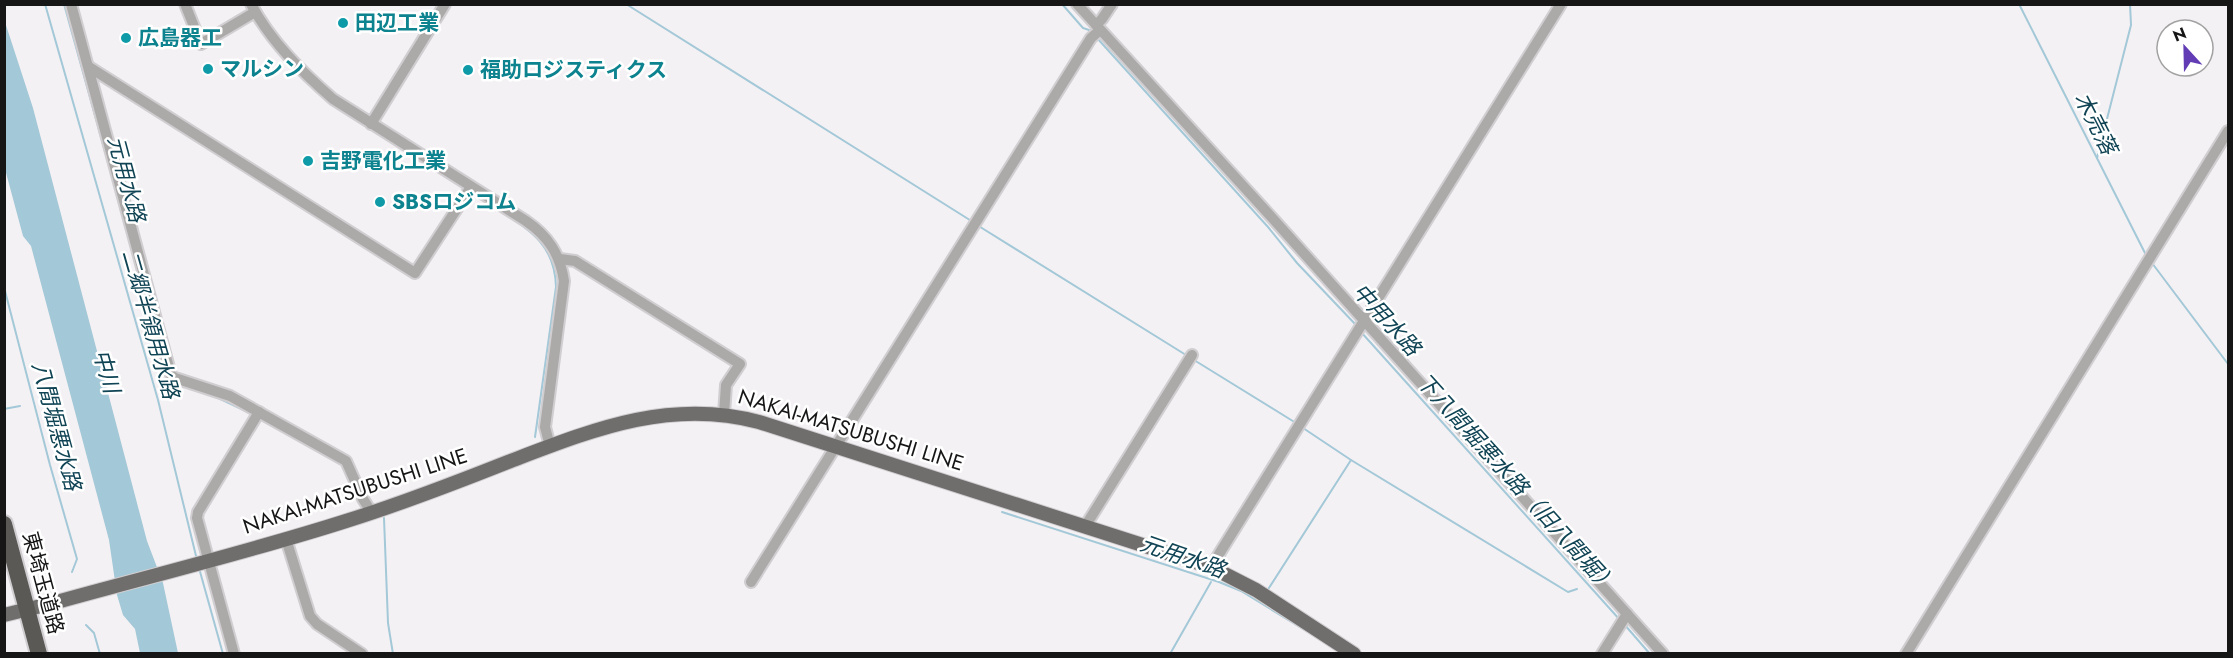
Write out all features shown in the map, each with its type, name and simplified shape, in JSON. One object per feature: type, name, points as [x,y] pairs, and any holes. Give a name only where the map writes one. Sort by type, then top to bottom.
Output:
[{"type":"highway","name":"東埼玉道路","points":[[4,524],[39,654]]},
{"type":"main road","name":"NAKAI-MATSUBUSHI LINE","points":[[4,615],[286,539],[372,513],[550,446],[626,421],[686,412],[724,414],[759,422],[1086,525],[1211,567],[1256,590],[1354,654]]},
{"type":"street","points":[[70,4],[171,375],[230,396],[346,461],[372,513]]},
{"type":"street","points":[[185,4],[201,44],[253,8],[287,54],[333,99],[537,228],[560,260],[564,281],[545,427],[550,446]]},
{"type":"street","points":[[371,124],[445,4]]},
{"type":"street","points":[[1077,4],[1099,25],[1663,654]]},
{"type":"street","points":[[751,582],[1112,4]]},
{"type":"street","points":[[1211,567],[1561,4]]},
{"type":"street","points":[[89,67],[415,273],[471,187]]},
{"type":"street","points":[[1906,654],[2229,131]]},
{"type":"street","points":[[560,260],[575,261],[740,364],[726,385],[724,414]]},
{"type":"street","points":[[1086,525],[1192,355]]},
{"type":"street","points":[[234,654],[197,518],[198,512],[259,412]]},
{"type":"street","points":[[286,539],[310,616],[316,624],[362,654]]},
{"type":"street","points":[[1602,654],[1627,614]]},
{"type":"water","points":[[4,19],[33,108],[147,541],[163,583],[178,653],[140,653],[135,629],[123,615],[117,595],[109,540],[31,246],[23,236],[5,169]]},
{"type":"waterway","name":"二郷半領用水路","points":[[45,4],[158,400],[197,560]]},
{"type":"waterway","name":"元用水路","points":[[64,4],[106,155]]},
{"type":"waterway","points":[[626,4],[973,222]]},
{"type":"waterway","name":"下八間堀悪水路（旧八間堀）","points":[[1062,4],[1083,28],[1089,30]]},
{"type":"waterway","name":"木売落","points":[[2019,4],[2146,255]]},
{"type":"waterway","points":[[2097,158],[2131,25],[2130,4]]},
{"type":"waterway","name":"下八間堀悪水路（旧八間堀）","points":[[1097,38],[1268,227],[1297,263],[1356,325]]},
{"type":"waterway","points":[[471,194],[499,210],[531,233],[546,250],[555,272],[556,287],[535,437]]},
{"type":"waterway","points":[[977,225],[1186,355]]},
{"type":"waterway","name":"木売落","points":[[2152,263],[2228,364]]},
{"type":"waterway","name":"八間堀悪水路","points":[[4,287],[77,559],[72,572]]},
{"type":"waterway","name":"下八間堀悪水路（旧八間堀）","points":[[1361,332],[1620,620]]},
{"type":"waterway","points":[[1194,360],[1296,423]]},
{"type":"waterway","name":"元用水路","points":[[214,396],[252,414]]},
{"type":"waterway","points":[[4,409],[20,406]]},
{"type":"waterway","points":[[1303,428],[1351,460],[1568,592],[1577,589]]},
{"type":"waterway","points":[[1267,591],[1351,460]]},
{"type":"waterway","name":"元用水路","points":[[1002,512],[1219,582],[1241,591],[1313,635]]},
{"type":"waterway","points":[[384,518],[388,623],[393,654]]},
{"type":"waterway","name":"二郷半領用水路","points":[[199,568],[223,654]]},
{"type":"waterway","points":[[1170,654],[1211,582]]},
{"type":"waterway","name":"中用水路","points":[[1607,583],[1637,617]]},
{"type":"waterway","name":"下八間堀悪水路（旧八間堀）","points":[[1624,624],[1650,654]]},
{"type":"waterway","name":"八間堀悪水路","points":[[86,625],[94,633],[100,654]]},
{"type":"place","name":"田辺工業","points":[[343,23]]},
{"type":"place","name":"広島器工","points":[[126,38]]},
{"type":"place","name":"マルシン","points":[[208,69]]},
{"type":"place","name":"福助ロジスティクス","points":[[468,70]]},
{"type":"place","name":"吉野電化工業","points":[[308,161]]},
{"type":"place","name":"SBSロジコム","points":[[380,202]]},
{"type":"water label","name":"中川","points":[[107,371]]}]
